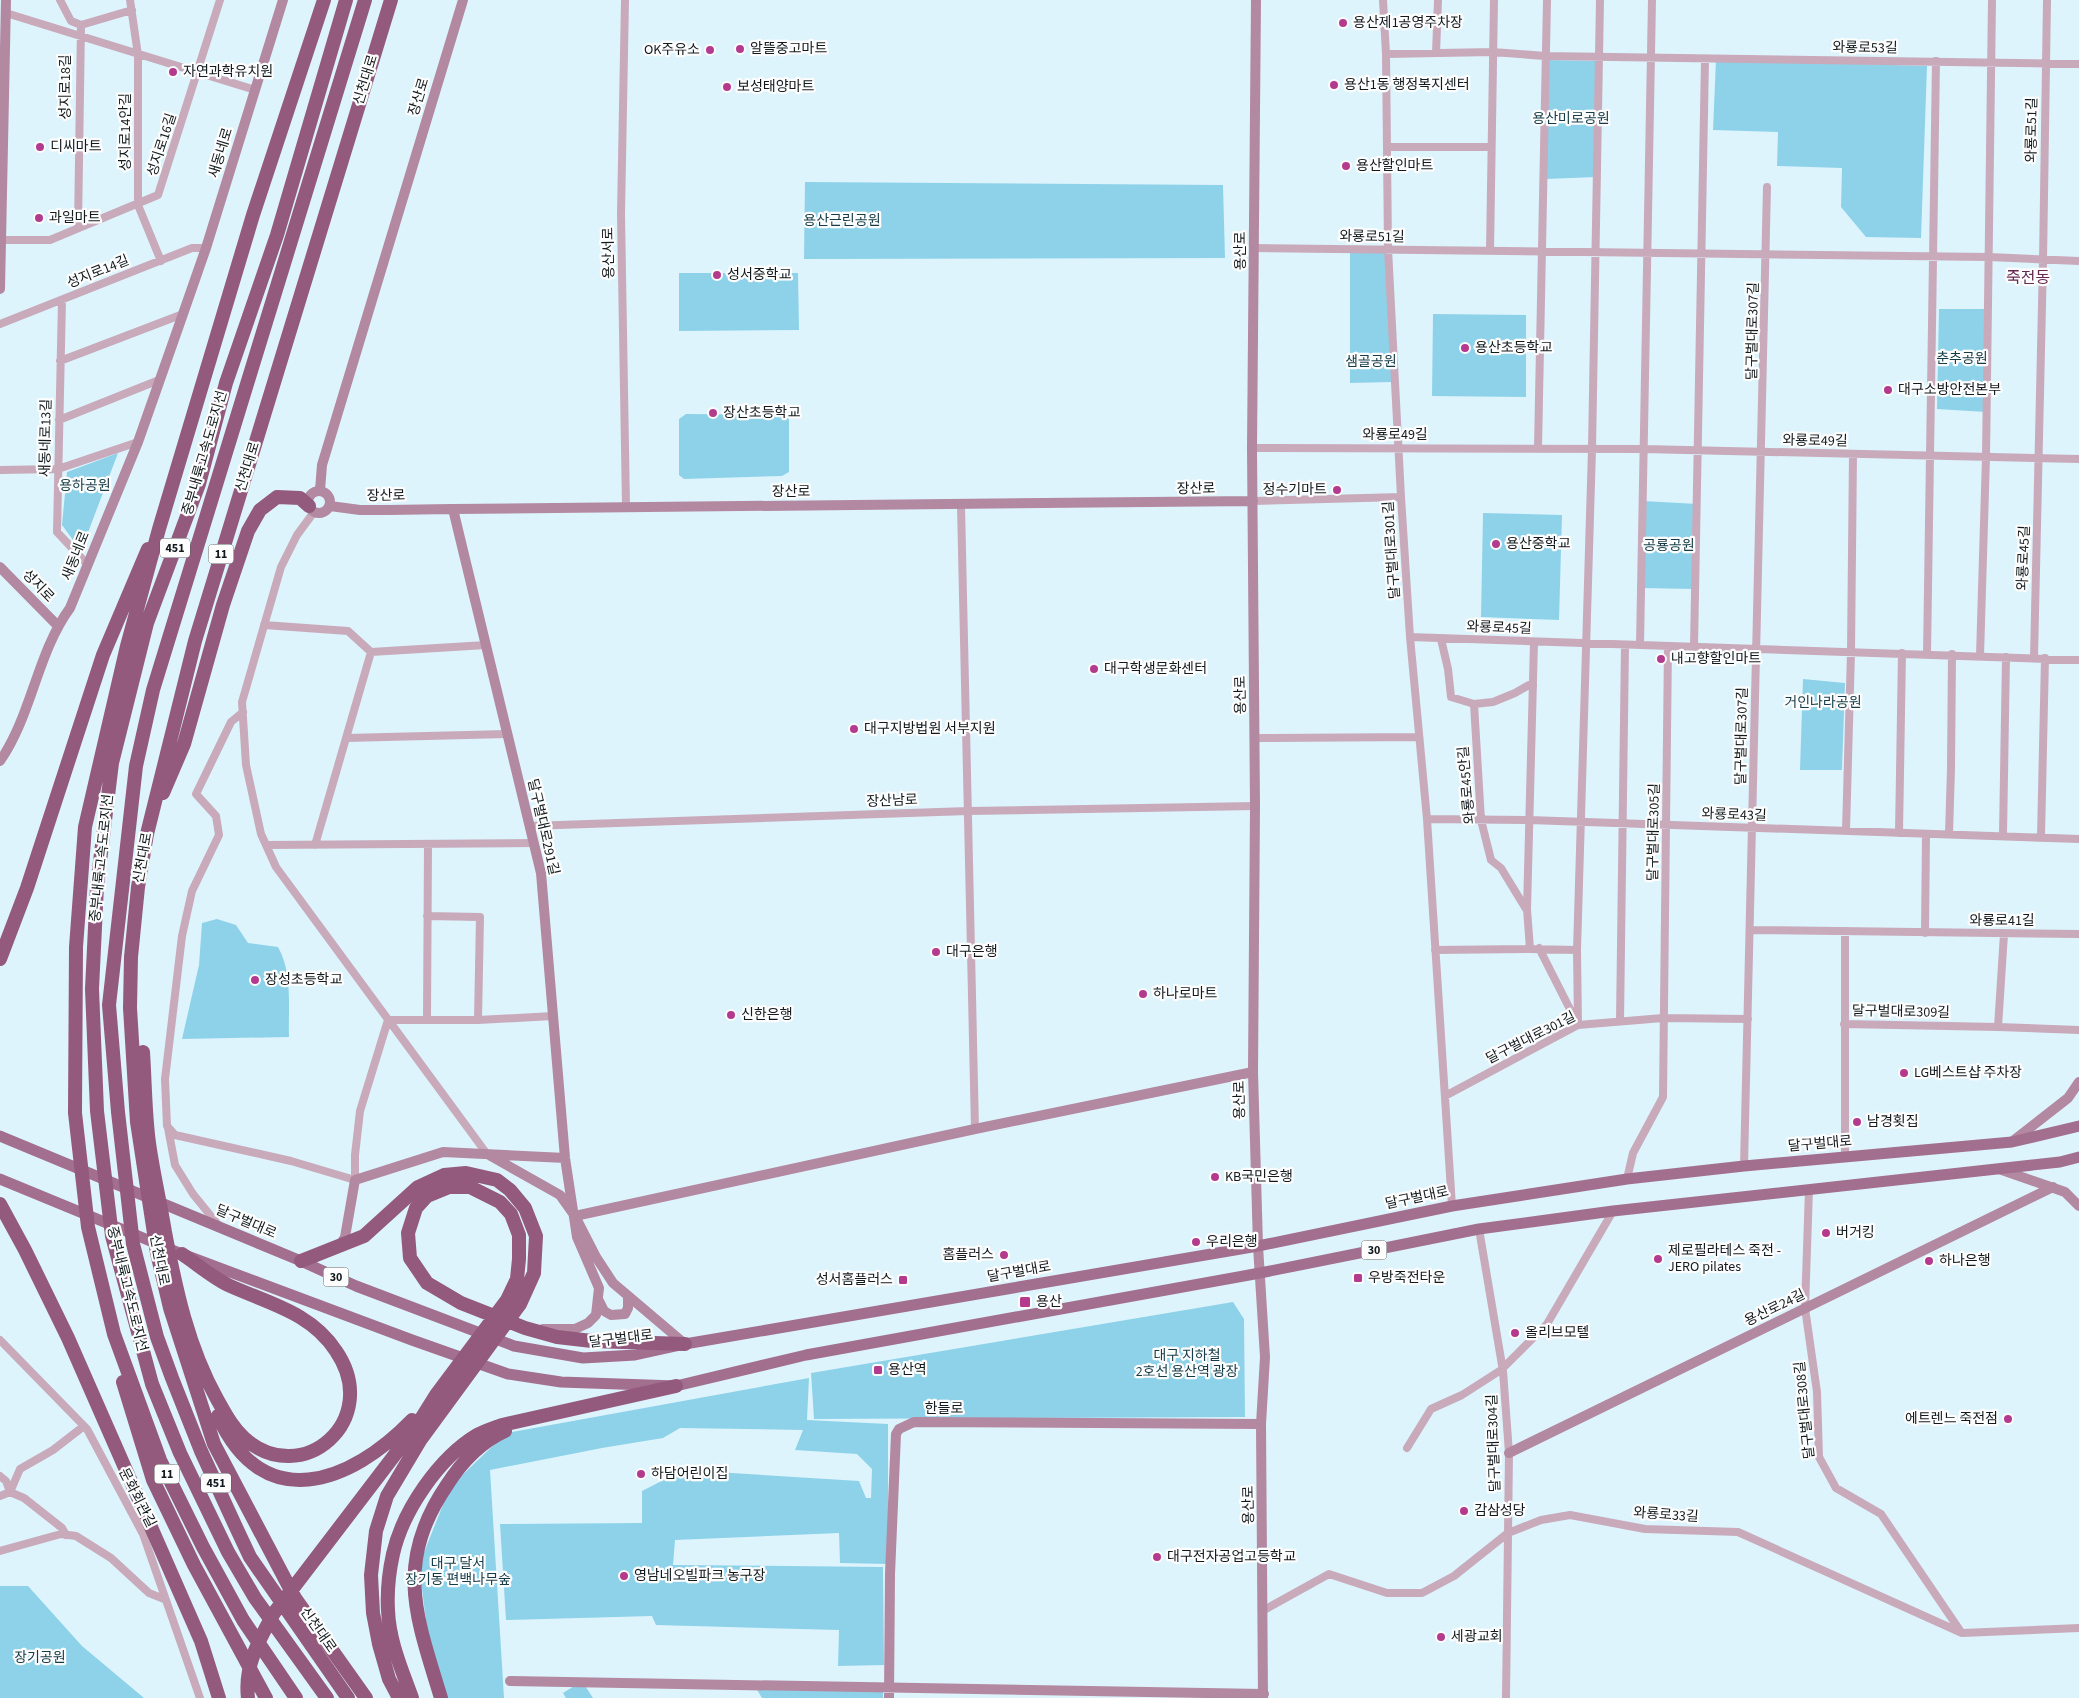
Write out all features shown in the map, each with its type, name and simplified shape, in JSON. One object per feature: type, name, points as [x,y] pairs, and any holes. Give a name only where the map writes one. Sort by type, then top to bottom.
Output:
[{"type":"highway","name":"11","points":[[296,1698],[243,1620],[203,1547],[160,1460],[114,1334],[88,1227],[76,1113],[76,947],[85,827],[127,646],[253,215],[324,0]]},
{"type":"highway","name":"중부내륙고속도로지선","points":[[327,1698],[254,1598],[228,1552],[180,1453],[152,1384],[112,1236],[97,1111],[92,990],[97,886],[112,763],[147,623],[199,484],[226,383],[277,235],[346,0]]},
{"type":"highway","name":"중부내륙고속도로지선","points":[[348,1698],[250,1556],[198,1443],[172,1378],[158,1337],[133,1244],[118,1112],[109,1005],[136,766],[153,690],[365,0]]},
{"type":"highway","name":"신천대로","points":[[366,1698],[295,1598],[214,1444],[170,1308],[156,1253],[137,1122],[130,1008],[131,957],[138,888],[148,828],[195,641],[391,0]]},
{"type":"highway","points":[[148,828],[184,744],[223,605],[248,531],[260,510],[277,497],[300,498],[312,509]]},
{"type":"highway","points":[[0,959],[27,888],[103,655],[143,559],[160,529]]},
{"type":"highway","points":[[131,957],[140,1012],[149,1143],[174,1282],[182,1311],[225,1431],[241,1453],[265,1471],[278,1477],[293,1480],[310,1480],[326,1477],[359,1462],[400,1433],[442,1398]]},
{"type":"highway","points":[[248,1698],[249,1669],[258,1643],[274,1613],[416,1427],[442,1398],[514,1302],[534,1273],[536,1236],[525,1208],[510,1190],[497,1180],[466,1173],[444,1175],[418,1187],[364,1236],[301,1261]]},
{"type":"highway","points":[[514,1302],[520,1259],[519,1235],[511,1214],[500,1202],[470,1187],[449,1187],[427,1196],[416,1208],[408,1233],[410,1258],[427,1282],[461,1303],[525,1328],[557,1337],[592,1341],[685,1344]]},
{"type":"highway","points":[[0,1204],[68,1338],[201,1641],[219,1698]]},
{"type":"highway","points":[[182,1254],[226,1284],[301,1316],[315,1327],[335,1349],[348,1371],[350,1405],[343,1423],[332,1439],[326,1444],[304,1453],[292,1455],[266,1452],[255,1447],[236,1430],[205,1377]]},
{"type":"highway","points":[[114,1334],[119,1369],[131,1414],[153,1480],[194,1565],[266,1698]]},
{"type":"highway","points":[[412,1698],[393,1645],[388,1612],[388,1583],[393,1552],[403,1526],[426,1484],[458,1449],[478,1434],[502,1425],[676,1386]]},
{"type":"highway","points":[[399,1698],[389,1679],[373,1613],[371,1575],[376,1531],[387,1496],[442,1398]]},
{"type":"highway","points":[[441,1698],[421,1635],[414,1598],[414,1568],[419,1541],[433,1505],[459,1466],[493,1437],[531,1419]]},
{"type":"main road","name":"달구벌대로","points":[[0,1136],[301,1261],[364,1290],[514,1346],[583,1358],[635,1355],[685,1344],[1258,1246],[1452,1206],[1627,1179],[1744,1166],[2012,1142],[2079,1126]]},
{"type":"main road","name":"30","points":[[0,1179],[182,1254],[508,1374],[561,1382],[676,1386],[806,1355],[1260,1273],[1479,1229],[1613,1211],[2060,1162],[2079,1157]]},
{"type":"street","points":[[0,289],[3,13],[6,0]]},
{"type":"street","points":[[60,0],[71,21],[81,25],[132,10]]},
{"type":"street","name":"성지로14안길","points":[[130,0],[138,55],[138,205],[161,260]]},
{"type":"street","name":"성지로16길","points":[[1,240],[50,240],[78,227],[138,205],[158,195],[199,73],[220,0]]},
{"type":"street","name":"새동네로","points":[[0,761],[23,714],[57,625],[70,608],[138,442],[206,248],[283,0]]},
{"type":"street","name":"장산로","points":[[320,490],[322,465],[463,0]]},
{"type":"street","name":"용산서로","points":[[625,0],[621,214],[626,506]]},
{"type":"street","name":"용산로","points":[[1256,0],[1252,448],[1255,738],[1253,1072],[1258,1246],[1265,1356],[1261,1424],[1264,1696]]},
{"type":"street","name":"달구벌대로301길","points":[[1383,0],[1388,147],[1388,249],[1401,497],[1410,637],[1427,819],[1452,1206]]},
{"type":"street","points":[[1436,53],[1438,0]]},
{"type":"street","points":[[1490,251],[1494,0]]},
{"type":"street","points":[[1538,448],[1546,0]]},
{"type":"street","points":[[1578,1025],[1577,950],[1592,449],[1600,0]]},
{"type":"street","points":[[1640,645],[1649,254],[1652,0]]},
{"type":"street","points":[[1980,656],[1986,457],[1992,0]]},
{"type":"street","name":"와룡로51길","points":[[2043,260],[2047,0]]},
{"type":"street","name":"성지로18길","points":[[3,13],[255,90]]},
{"type":"street","name":"성지로18길","points":[[78,227],[79,36],[81,25]]},
{"type":"street","name":"와룡로53길","points":[[1386,54],[1493,52],[1545,56],[2079,64]]},
{"type":"street","points":[[1694,647],[1705,59]]},
{"type":"street","points":[[1927,654],[1936,61]]},
{"type":"street","points":[[1388,147],[1491,147]]},
{"type":"street","name":"달구벌대로307길","points":[[1744,1166],[1767,254],[1767,187]]},
{"type":"street","name":"성지로14길","points":[[0,324],[192,248],[206,248]]},
{"type":"street","name":"와룡로51길","points":[[1254,248],[1702,255],[1989,257],[2079,261]]},
{"type":"street","points":[[2039,458],[2043,260]]},
{"type":"street","name":"새동네로13길","points":[[62,300],[57,532],[88,564]]},
{"type":"street","points":[[60,361],[183,314]]},
{"type":"street","points":[[59,420],[160,380]]},
{"type":"street","points":[[0,470],[58,469],[138,442]]},
{"type":"street","name":"와룡로49길","points":[[1252,448],[1644,449],[2079,460]]},
{"type":"street","points":[[1846,831],[1851,652],[1853,454]]},
{"type":"street","name":"와룡로45길","points":[[2034,658],[2039,458]]},
{"type":"street","points":[[312,509],[322,513],[330,506],[329,495],[320,490],[310,495],[312,509],[281,567],[242,702],[246,765],[266,846],[276,867],[487,1154],[560,1195],[575,1216],[596,1257],[613,1284],[685,1344]]},
{"type":"street","points":[[1252,501],[1401,497]]},
{"type":"street","name":"장산로","points":[[330,506],[360,510],[626,506],[960,506],[1252,501]]},
{"type":"street","points":[[960,506],[976,1129]]},
{"type":"street","name":"달구벌대로291길","points":[[453,509],[541,873],[565,1158],[577,1237],[600,1288],[599,1301]]},
{"type":"street","name":"성지로","points":[[0,566],[57,625]]},
{"type":"street","points":[[264,625],[348,631],[371,652],[486,645]]},
{"type":"street","name":"와룡로45길","points":[[1410,637],[1902,654],[1952,654],[2079,660]]},
{"type":"street","points":[[1441,639],[1448,669],[1451,697],[1474,704],[1493,702],[1516,693],[1529,685],[1533,686]]},
{"type":"street","points":[[1530,949],[1527,911],[1534,642]]},
{"type":"street","points":[[1620,1020],[1625,645]]},
{"type":"street","name":"달구벌대로305길","points":[[1627,1179],[1633,1153],[1663,1097],[1668,646]]},
{"type":"street","points":[[315,845],[371,652]]},
{"type":"street","points":[[1899,833],[1902,654]]},
{"type":"street","points":[[1949,834],[1952,768],[1952,654]]},
{"type":"street","points":[[2003,836],[2006,657]]},
{"type":"street","points":[[2042,837],[2045,658]]},
{"type":"street","name":"와룡로45안길","points":[[1474,704],[1481,820],[1491,860],[1501,868],[1527,911]]},
{"type":"street","points":[[221,1228],[193,1194],[175,1165],[167,1126],[165,1079],[182,936],[192,891],[219,835],[216,816],[196,794],[231,722],[243,712]]},
{"type":"street","points":[[346,738],[507,734]]},
{"type":"street","points":[[1255,738],[1420,737]]},
{"type":"street","name":"장산남로","points":[[529,826],[968,811],[1255,806]]},
{"type":"street","name":"와룡로43길","points":[[1427,819],[1529,820],[2079,838]]},
{"type":"street","points":[[1925,933],[1926,834]]},
{"type":"street","points":[[266,846],[534,843]]},
{"type":"street","points":[[427,1020],[428,844]]},
{"type":"street","points":[[427,916],[480,917],[478,1020]]},
{"type":"street","name":"와룡로41길","points":[[1750,930],[2079,934]]},
{"type":"street","points":[[1844,1024],[1845,931]]},
{"type":"street","points":[[1998,1026],[2004,934]]},
{"type":"street","points":[[1435,950],[1539,948],[1577,950]]},
{"type":"street","points":[[1539,948],[1578,1025]]},
{"type":"street","points":[[388,1020],[478,1020],[553,1016]]},
{"type":"street","points":[[1663,1018],[1748,1019]]},
{"type":"street","name":"달구벌대로301길","points":[[1445,1096],[1578,1025],[1620,1020],[1663,1018]]},
{"type":"street","points":[[338,1247],[345,1237],[355,1180],[355,1155],[360,1111],[388,1020]]},
{"type":"street","name":"달구벌대로309길","points":[[1845,1157],[1844,1024],[1998,1026],[2079,1030]]},
{"type":"street","points":[[575,1216],[976,1129],[1253,1072]]},
{"type":"street","points":[[2012,1142],[2068,1098],[2079,1082]]},
{"type":"street","points":[[167,1126],[175,1135],[291,1161],[355,1180],[442,1152],[565,1158]]},
{"type":"street","points":[[1998,1169],[2065,1192],[2079,1206]]},
{"type":"street","name":"용산로24길","points":[[1509,1453],[2053,1187]]},
{"type":"street","name":"달구벌대로308길","points":[[1809,1189],[1805,1308],[1818,1392],[1819,1457],[1836,1488],[1881,1514],[1962,1634]]},
{"type":"street","name":"달구벌대로304길","points":[[1407,1448],[1431,1409],[1462,1395],[1503,1368],[1547,1324],[1613,1211]]},
{"type":"street","points":[[1479,1229],[1503,1368]]},
{"type":"street","points":[[599,1301],[604,1311],[619,1315],[625,1314],[628,1308],[628,1296]]},
{"type":"street","points":[[525,1328],[575,1329],[588,1323],[596,1315],[599,1301]]},
{"type":"street","name":"문화회관길","points":[[0,1340],[84,1426],[143,1534],[200,1698]]},
{"type":"street","name":"달구벌대로304길","points":[[1503,1368],[1509,1453],[1506,1698]]},
{"type":"street","name":"한들로","points":[[889,1698],[890,1574],[896,1434],[899,1429],[914,1422],[1261,1424]]},
{"type":"street","points":[[0,1496],[10,1492],[20,1469],[53,1450],[84,1426]]},
{"type":"street","points":[[0,1476],[6,1481],[10,1492],[24,1498],[62,1528],[66,1535]]},
{"type":"street","name":"와룡로33길","points":[[1264,1610],[1329,1574],[1388,1593],[1422,1593],[1454,1576],[1508,1533],[1541,1520],[1570,1515],[1597,1518],[1645,1529],[1738,1532],[1962,1634],[2079,1628]]},
{"type":"street","points":[[0,1551],[61,1534],[76,1536],[111,1558],[149,1593],[164,1598]]},
{"type":"street","points":[[510,1681],[888,1687],[1264,1696]]},
{"type":"green space","name":"용산미로공원","points":[[1546,60],[1598,61],[1596,177],[1545,179]]},
{"type":"green space","points":[[1716,60],[1927,66],[1921,238],[1866,237],[1841,207],[1842,168],[1777,166],[1778,132],[1713,130]]},
{"type":"green space","name":"용산근린공원","points":[[805,182],[1223,185],[1225,258],[804,259]]},
{"type":"green space","name":"샘골공원","points":[[1350,249],[1387,252],[1392,382],[1350,383]]},
{"type":"green space","points":[[679,273],[798,273],[799,330],[679,331]]},
{"type":"green space","name":"춘추공원","points":[[1939,309],[1988,309],[1986,412],[1937,409]]},
{"type":"green space","points":[[1433,314],[1526,315],[1526,397],[1432,396]]},
{"type":"green space","points":[[686,414],[789,415],[789,472],[782,476],[684,479],[679,475],[679,419]]},
{"type":"green space","name":"용하공원","points":[[118,453],[81,551],[62,525],[67,472]]},
{"type":"green space","name":"공룡공원","points":[[1643,501],[1697,504],[1695,589],[1641,588]]},
{"type":"green space","points":[[1483,513],[1562,515],[1559,620],[1481,617]]},
{"type":"green space","name":"거인나라공원","points":[[1803,679],[1845,683],[1842,770],[1800,770]]},
{"type":"green space","points":[[217,919],[236,925],[248,943],[278,947],[283,957],[288,979],[289,1037],[182,1039],[199,965],[202,923]]},
{"type":"green space","name":"대구 지하철 2호선 용산역 광장","points":[[1233,1302],[1244,1319],[1245,1417],[814,1419],[811,1373]]},
{"type":"green space","name":"대구 달서 장기동 편백나무숲","points":[[809,1378],[807,1420],[888,1424],[888,1564],[840,1563],[839,1533],[675,1540],[673,1565],[883,1567],[884,1665],[838,1666],[839,1630],[656,1625],[652,1616],[506,1620],[500,1524],[642,1523],[642,1491],[683,1470],[859,1481],[866,1498],[871,1498],[872,1469],[857,1454],[795,1450],[803,1430],[680,1428],[663,1438],[490,1470],[504,1698],[445,1698],[429,1645],[419,1565],[450,1487],[506,1433]]},
{"type":"green space","name":"장기공원","points":[[0,1586],[28,1586],[82,1646],[144,1698],[0,1698]]},
{"type":"green space","points":[[582,1681],[593,1698],[566,1698],[563,1693]]},
{"type":"green space","points":[[756,1688],[883,1690],[883,1698],[762,1698]]},
{"type":"place","name":"용산제1공영주차장","points":[[1343,23]]},
{"type":"place","name":"알뜰중고마트","points":[[740,49]]},
{"type":"place","name":"OK주유소","points":[[710,50]]},
{"type":"place","name":"자연과학유치원","points":[[173,72]]},
{"type":"place","name":"용산1동 행정복지센터","points":[[1334,85]]},
{"type":"place","name":"보성태양마트","points":[[727,87]]},
{"type":"place","name":"디씨마트","points":[[40,147]]},
{"type":"place","name":"용산할인마트","points":[[1346,166]]},
{"type":"place","name":"과일마트","points":[[39,218]]},
{"type":"place","name":"성서중학교","points":[[717,275]]},
{"type":"place","name":"용산초등학교","points":[[1465,348]]},
{"type":"place","name":"대구소방안전본부","points":[[1888,390]]},
{"type":"place","name":"장산초등학교","points":[[713,413]]},
{"type":"place","name":"정수기마트","points":[[1337,490]]},
{"type":"place","name":"용산중학교","points":[[1496,544]]},
{"type":"place","name":"내고향할인마트","points":[[1661,659]]},
{"type":"place","name":"대구학생문화센터","points":[[1094,669]]},
{"type":"place","name":"대구지방법원 서부지원","points":[[854,729]]},
{"type":"place","name":"대구은행","points":[[936,952]]},
{"type":"place","name":"장성초등학교","points":[[255,980]]},
{"type":"place","name":"하나로마트","points":[[1143,994]]},
{"type":"place","name":"신한은행","points":[[731,1015]]},
{"type":"place","name":"LG베스트샵 주차장","points":[[1904,1073]]},
{"type":"place","name":"남경횟집","points":[[1857,1122]]},
{"type":"place","name":"KB국민은행","points":[[1215,1177]]},
{"type":"place","name":"버거킹","points":[[1826,1233]]},
{"type":"place","name":"우리은행","points":[[1196,1242]]},
{"type":"place","name":"홈플러스","points":[[1004,1255]]},
{"type":"place","name":"제로필라테스 죽전 - JERO pilates","points":[[1658,1259]]},
{"type":"place","name":"하나은행","points":[[1929,1261]]},
{"type":"place","name":"우방죽전타운","points":[[1358,1278]]},
{"type":"place","name":"성서홈플러스","points":[[903,1280]]},
{"type":"place","name":"용산","points":[[1025,1302]]},
{"type":"place","name":"올리브모텔","points":[[1515,1333]]},
{"type":"place","name":"용산역","points":[[878,1370]]},
{"type":"place","name":"에트렌느 죽전점","points":[[2008,1419]]},
{"type":"place","name":"하담어린이집","points":[[641,1474]]},
{"type":"place","name":"감삼성당","points":[[1464,1511]]},
{"type":"place","name":"대구전자공업고등학교","points":[[1157,1557]]},
{"type":"place","name":"영남네오빌파크 농구장","points":[[624,1576]]},
{"type":"place","name":"세광교회","points":[[1441,1637]]},
{"type":"district","name":"죽전동","points":[[2028,278]]}]
